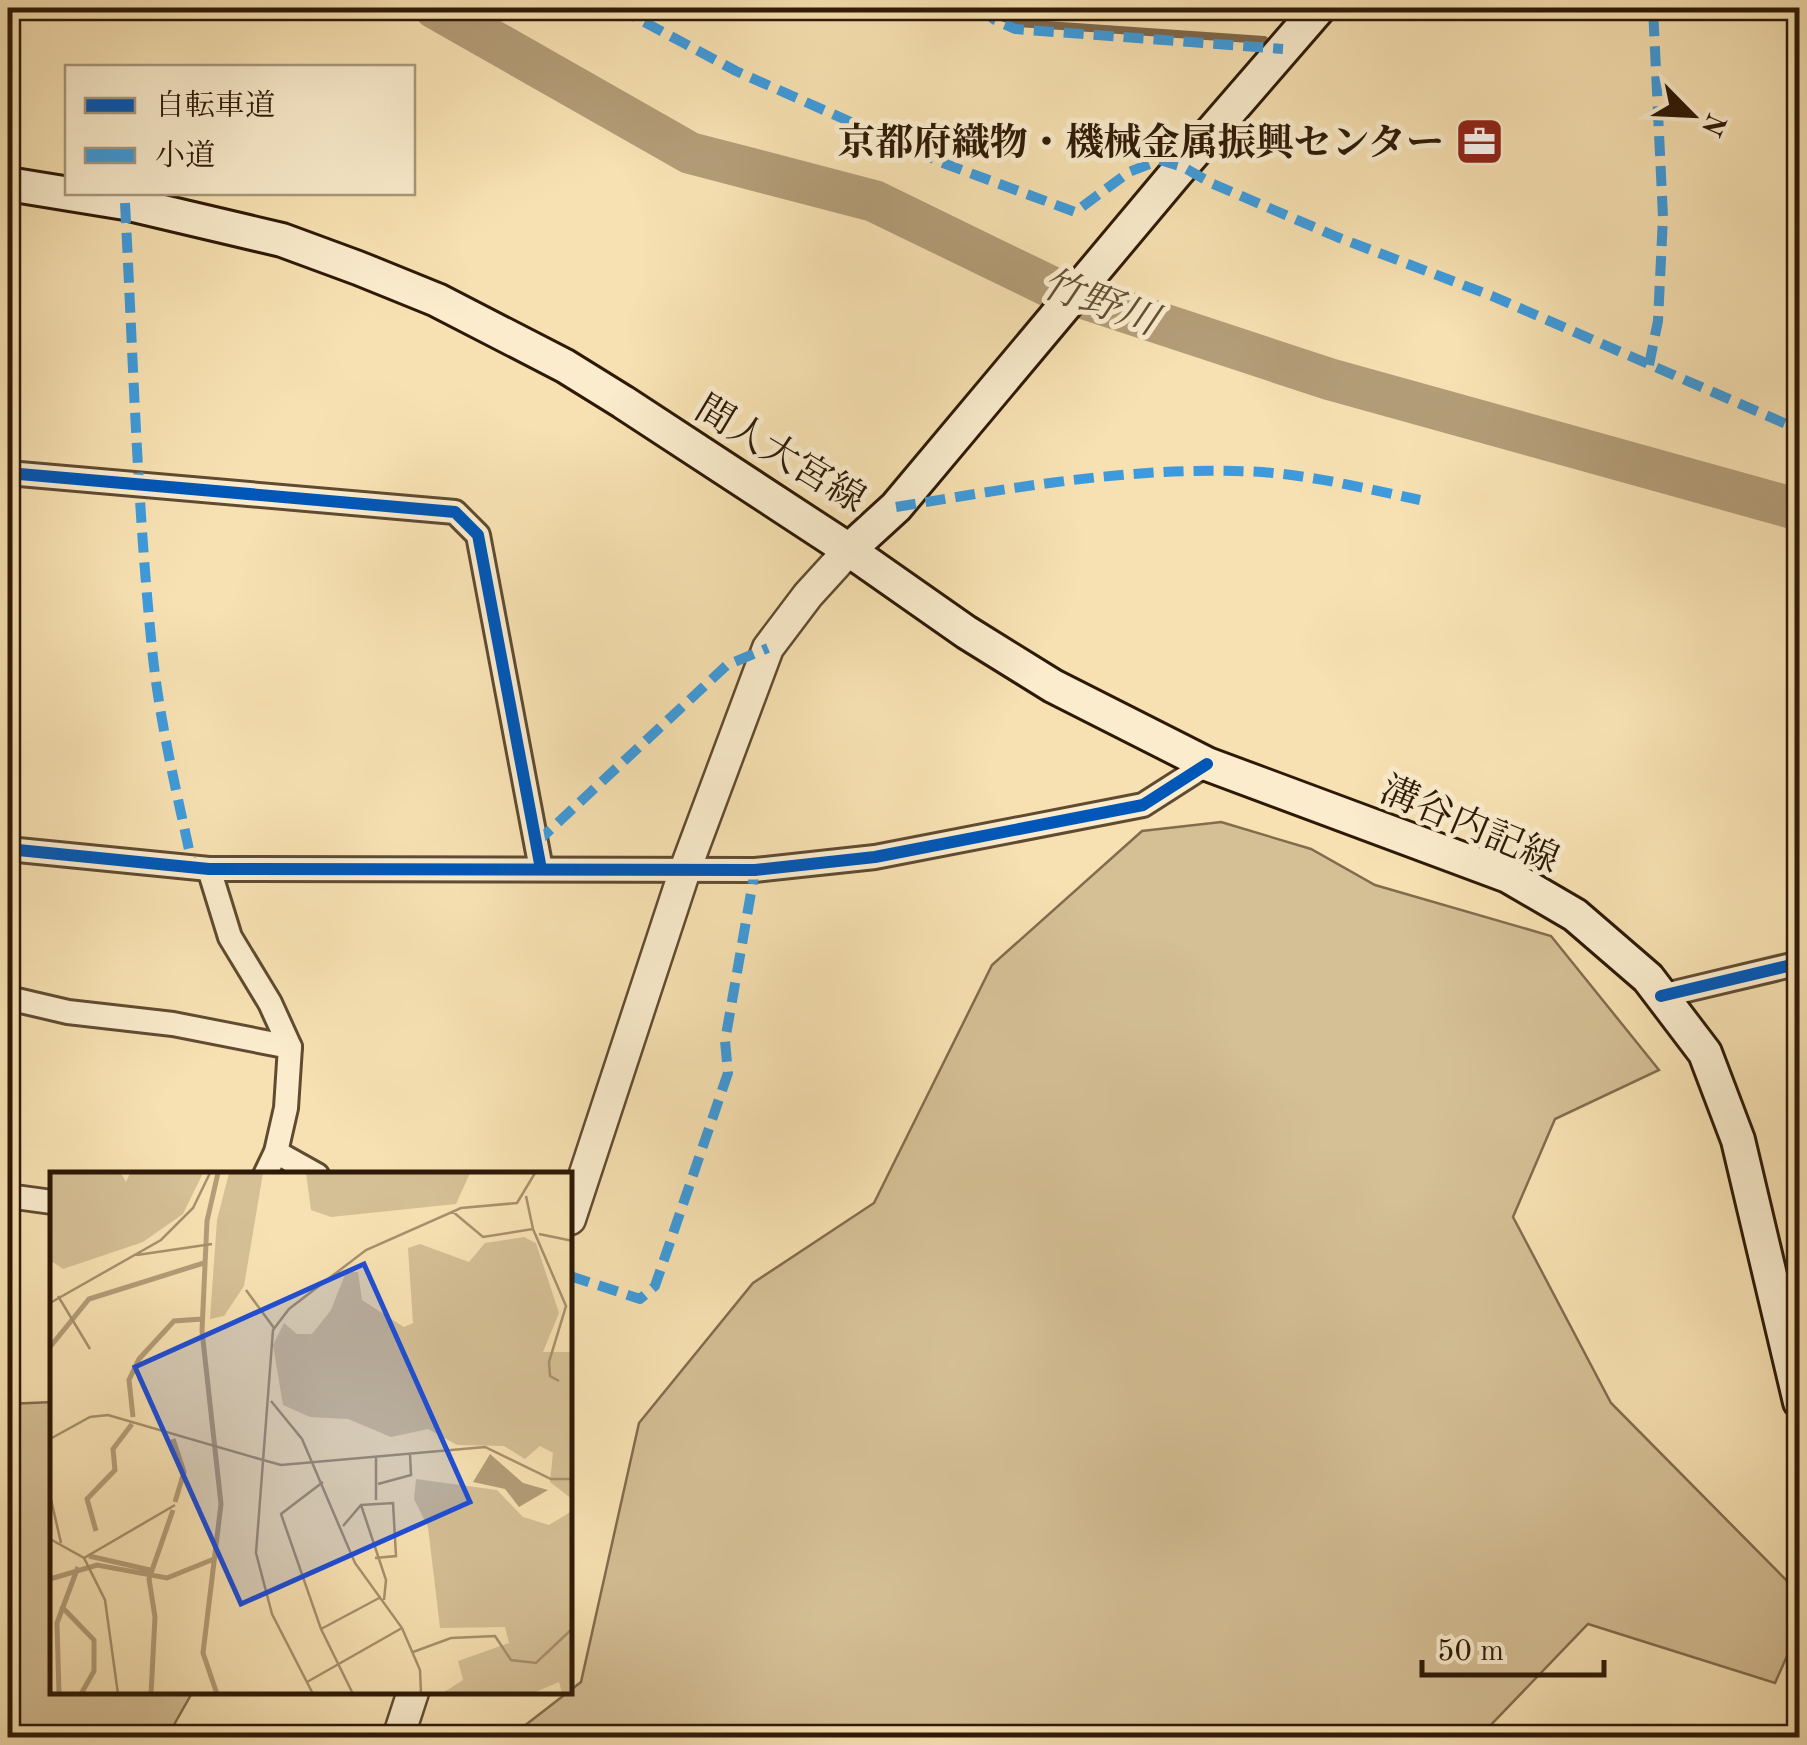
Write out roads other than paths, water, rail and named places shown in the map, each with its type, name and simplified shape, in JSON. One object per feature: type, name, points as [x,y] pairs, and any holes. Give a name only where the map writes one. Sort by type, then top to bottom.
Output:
[{"type":"main road","name":"間人大宮線","points":[[76,195],[282,240],[437,300],[564,366],[849,550],[896,507],[1319,8]]},
{"type":"main road","name":"間人大宮線","points":[[8,184],[65,193]]},
{"type":"main road","name":"溝谷内記線","points":[[849,550],[966,632],[1053,686],[1207,764],[1508,876],[1576,915],[1648,978],[1705,1053],[1738,1140],[1800,1402]]},
{"type":"street","points":[[8,473],[455,512],[478,535],[541,869]]},
{"type":"street","points":[[572,1213],[685,870],[768,648],[849,550]]},
{"type":"street","points":[[8,849],[209,869],[755,870],[875,857],[1143,805],[1207,764]]},
{"type":"street","points":[[209,869],[230,937],[270,1003],[290,1047],[286,1108],[276,1152],[266,1172]]},
{"type":"street","points":[[1661,996],[1800,963]]},
{"type":"street","points":[[8,998],[68,1012],[173,1024],[290,1047]]},
{"type":"street","points":[[276,1152],[312,1172]]},
{"type":"street","points":[[8,1196],[50,1202]]},
{"type":"street","points":[[398,1738],[412,1695]]},
{"type":"waterway","name":"竹野川","points":[[435,8],[690,153],[874,201],[1053,288],[1329,379],[1800,510]]},
{"type":"waterway","points":[[989,8],[1018,23],[1264,40]]},
{"type":"place","name":"京都府織物・機械金属振興センター","points":[[1479,142]]}]
